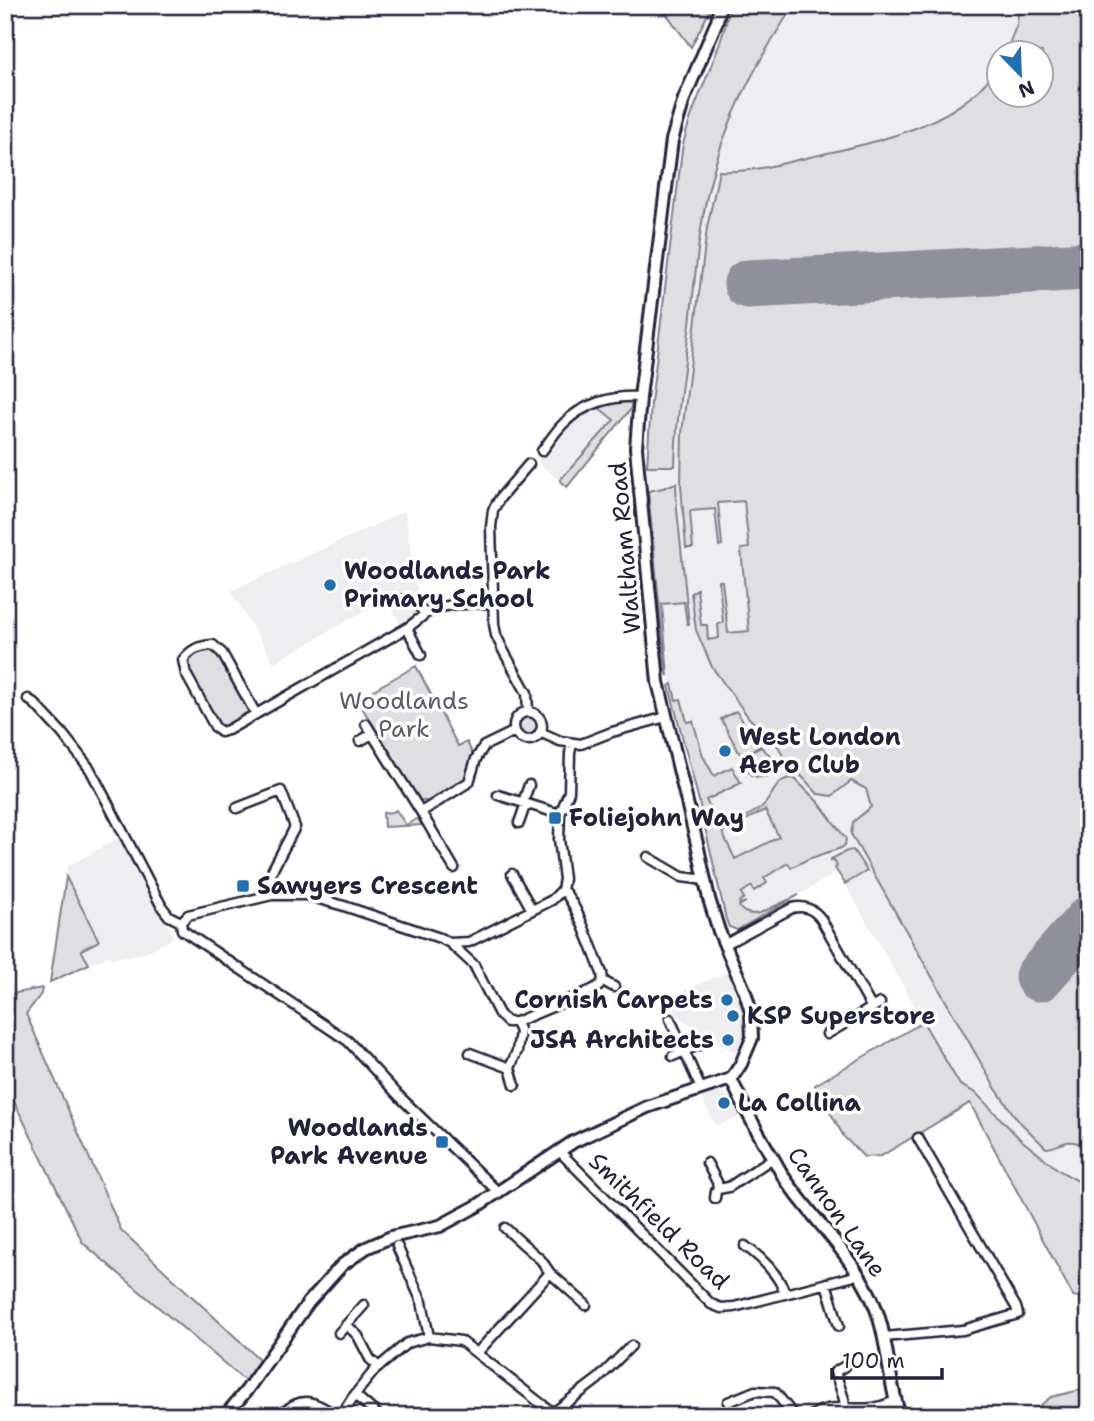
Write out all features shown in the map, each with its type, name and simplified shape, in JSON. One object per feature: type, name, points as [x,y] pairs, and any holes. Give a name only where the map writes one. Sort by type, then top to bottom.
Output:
[{"type":"street","name":"Waltham Road","points":[[720,5],[717,21],[684,99],[671,140],[636,448],[658,682],[705,880],[724,945],[751,1012],[752,1038],[731,1079]]},
{"type":"street","points":[[542,451],[565,422],[584,409],[607,399],[640,397]]},
{"type":"street","points":[[528,712],[527,693],[496,635],[491,527],[493,510],[500,498],[529,464]]},
{"type":"street","points":[[397,599],[416,603],[425,614]]},
{"type":"street","points":[[256,714],[222,653],[213,645],[202,646],[190,652],[183,660],[186,674],[215,727],[221,732],[229,730],[407,628],[425,614],[440,608],[493,603]]},
{"type":"street","points":[[407,628],[421,655]]},
{"type":"street","points":[[27,699],[62,733],[90,769],[169,916],[348,1041],[400,1097],[498,1192]]},
{"type":"street","points":[[524,712],[533,713],[540,719],[540,732],[534,738],[521,738],[515,731],[516,718],[524,712]]},
{"type":"street","points":[[540,732],[560,741],[581,744],[666,717]]},
{"type":"street","points":[[366,724],[454,868]]},
{"type":"street","points":[[421,812],[469,782],[476,759],[484,746],[515,731]]},
{"type":"street","points":[[360,741],[372,734]]},
{"type":"street","points":[[450,943],[469,942],[552,900],[562,890],[564,868],[559,839],[561,814],[569,792],[572,744]]},
{"type":"street","points":[[519,823],[529,785]]},
{"type":"street","points":[[237,808],[281,791],[295,827],[273,869],[269,882],[272,895]]},
{"type":"street","points":[[498,795],[561,814]]},
{"type":"street","points":[[648,857],[682,877],[705,880]]},
{"type":"street","points":[[439,864],[448,859]]},
{"type":"street","points":[[512,874],[532,910]]},
{"type":"street","points":[[181,926],[188,915],[272,895],[305,895],[344,906],[450,943],[474,965],[503,1019],[516,1023],[592,990],[603,981],[576,912],[562,890]]},
{"type":"street","points":[[724,945],[792,908],[808,909],[821,919],[872,1008]]},
{"type":"street","points":[[466,957],[469,942]]},
{"type":"street","points":[[603,981],[614,987]]},
{"type":"street","points":[[827,1034],[880,1003]]},
{"type":"street","points":[[670,1019],[701,1088]]},
{"type":"street","points":[[515,1084],[510,1068],[517,1052],[520,1032],[516,1023]]},
{"type":"street","points":[[673,1056],[705,1042]]},
{"type":"street","points":[[470,1052],[510,1068]]},
{"type":"street","points":[[225,1416],[246,1391],[308,1303],[342,1265],[366,1248],[391,1237],[440,1226],[459,1217],[573,1142],[647,1107],[731,1079]]},
{"type":"street","name":"Cannon Lane","points":[[731,1079],[750,1120],[785,1180],[831,1235],[870,1293],[884,1337],[900,1416]]},
{"type":"street","points":[[884,1337],[963,1330],[1018,1314],[918,1139]]},
{"type":"street","name":"Smithfield Road","points":[[559,1151],[711,1304],[721,1308],[734,1307],[858,1273]]},
{"type":"street","points":[[718,1189],[729,1187],[773,1158]]},
{"type":"street","points":[[707,1163],[717,1182],[715,1198]]},
{"type":"street","points":[[505,1228],[586,1305]]},
{"type":"street","points":[[397,1246],[409,1259],[429,1337]]},
{"type":"street","points":[[745,1246],[757,1255],[785,1293]]},
{"type":"street","points":[[477,1353],[550,1273]]},
{"type":"street","points":[[826,1283],[839,1326]]},
{"type":"street","points":[[339,1333],[364,1305]]},
{"type":"street","points":[[347,1325],[358,1336],[370,1359],[379,1367]]},
{"type":"street","points":[[280,1416],[290,1406],[305,1401],[320,1405],[339,1416],[379,1367],[407,1343],[429,1337],[461,1341],[554,1414],[598,1379],[631,1346]]},
{"type":"street","points":[[845,1366],[835,1372],[845,1409]]},
{"type":"street","points":[[729,1402],[755,1391],[775,1392],[794,1416]]},
{"type":"street","points":[[355,1395],[379,1416]]},
{"type":"street","points":[[811,1416],[828,1407],[874,1408],[895,1401]]},
{"type":"shaded area","points":[[730,5],[1089,5],[1089,1300],[1073,1296],[970,1102],[838,872],[740,929],[731,929],[726,923],[666,672],[647,466],[651,403],[683,143],[693,109],[725,28]]},
{"type":"shaded area","points":[[631,401],[631,409],[567,487],[537,462],[564,430],[579,419],[608,403]]},
{"type":"shaded area","name":"Woodlands Park Primary School","points":[[405,511],[418,597],[428,607],[402,627],[387,601],[378,603],[274,663],[231,591]]},
{"type":"shaded area","points":[[120,837],[173,936],[142,954],[112,958],[109,956],[89,964],[81,950],[98,941],[66,877],[67,867]]},
{"type":"shaded area","points":[[734,970],[746,1018],[744,1040],[739,1055],[674,1014],[670,996]]},
{"type":"shaded area","points":[[720,1091],[728,1097],[741,1116],[716,1126],[700,1096]]},
{"type":"green space","points":[[660,5],[710,5],[691,47]]},
{"type":"green space","points":[[730,5],[794,5],[742,95],[714,167],[699,241],[675,466],[647,466],[651,403],[682,150],[692,113],[726,24]]},
{"type":"green space","points":[[1019,5],[1089,5],[1089,1179],[1085,1172],[1086,1156],[1080,1144],[1067,1142],[1046,1148],[1017,1119],[994,1086],[851,834],[853,822],[871,807],[866,789],[851,781],[832,796],[818,794],[783,756],[778,746],[749,718],[712,667],[696,630],[691,593],[697,589],[701,625],[707,625],[708,640],[719,638],[718,624],[723,623],[719,581],[722,581],[728,633],[749,631],[741,549],[749,548],[744,501],[718,503],[722,545],[719,546],[715,509],[690,511],[693,548],[686,548],[681,485],[682,433],[707,228],[719,171],[742,171],[776,165],[888,138],[941,117],[964,102],[986,82],[986,108],[1056,108],[1056,38],[1012,38],[1017,24]]},
{"type":"green space","points":[[631,401],[631,409],[567,487],[560,480],[614,420],[598,407]]},
{"type":"green space","points":[[676,483],[689,624],[684,602],[662,604],[668,676],[648,491]]},
{"type":"green space","points":[[210,649],[218,653],[250,713],[225,727],[220,725],[189,672],[194,655]]},
{"type":"green space","name":"Woodlands Park","points":[[416,666],[458,746],[467,742],[473,755],[466,779],[429,802],[416,799],[357,699]]},
{"type":"green space","points":[[672,684],[676,700],[681,699],[687,722],[693,721],[703,756],[714,776],[732,767],[741,783],[706,800],[720,828],[761,808],[777,786],[789,778],[795,779],[819,803],[846,839],[841,848],[791,868],[788,863],[764,878],[767,883],[754,891],[752,886],[741,893],[744,898],[740,904],[746,902],[739,906],[750,914],[760,913],[799,895],[737,930],[729,927],[726,919],[669,686]],"holes":[[[765,810],[779,837],[735,859],[722,832]]]},
{"type":"green space","points":[[736,711],[760,746],[741,756],[721,719]]},
{"type":"green space","points":[[528,715],[538,722],[539,726],[532,736],[528,737],[518,730],[517,726],[524,716]]},
{"type":"green space","points":[[761,747],[773,758],[776,766],[769,775],[758,777],[751,775],[742,757]]},
{"type":"green space","points":[[396,810],[406,825],[418,818],[422,825],[384,827],[383,813]]},
{"type":"green space","points":[[853,850],[867,871],[845,884],[835,868],[837,866],[834,860],[831,859]]},
{"type":"green space","points":[[66,877],[99,941],[81,950],[89,964],[50,982]]},
{"type":"green space","points":[[42,988],[41,994],[26,1014],[121,1230],[260,1360],[245,1381],[83,1243],[5,1083],[5,995]]},
{"type":"green space","points":[[923,1022],[960,1085],[976,1093],[1020,1139],[1060,1171],[1089,1187],[1089,1300],[1073,1296],[970,1103],[881,1156],[864,1157],[844,1137],[815,1085]]},
{"type":"green space","points":[[1089,1388],[1089,1416],[1027,1416],[1051,1397]]},
{"type":"runway","points":[[748,284],[1089,266]]},
{"type":"runway","points":[[1039,977],[1089,920]]},
{"type":"place","name":"Woodlands Park Primary School","points":[[330,585]]},
{"type":"place","name":"West London Aero Club","points":[[725,751]]},
{"type":"place","name":"Foliejohn Way","points":[[555,818]]},
{"type":"place","name":"Sawyers Crescent","points":[[243,886]]},
{"type":"place","name":"Cornish Carpets","points":[[727,1000]]},
{"type":"place","name":"KSP Superstore","points":[[733,1016]]},
{"type":"place","name":"JSA Architects","points":[[728,1040]]},
{"type":"place","name":"La Collina","points":[[724,1103]]},
{"type":"place","name":"Woodlands Park Avenue","points":[[442,1142]]}]
